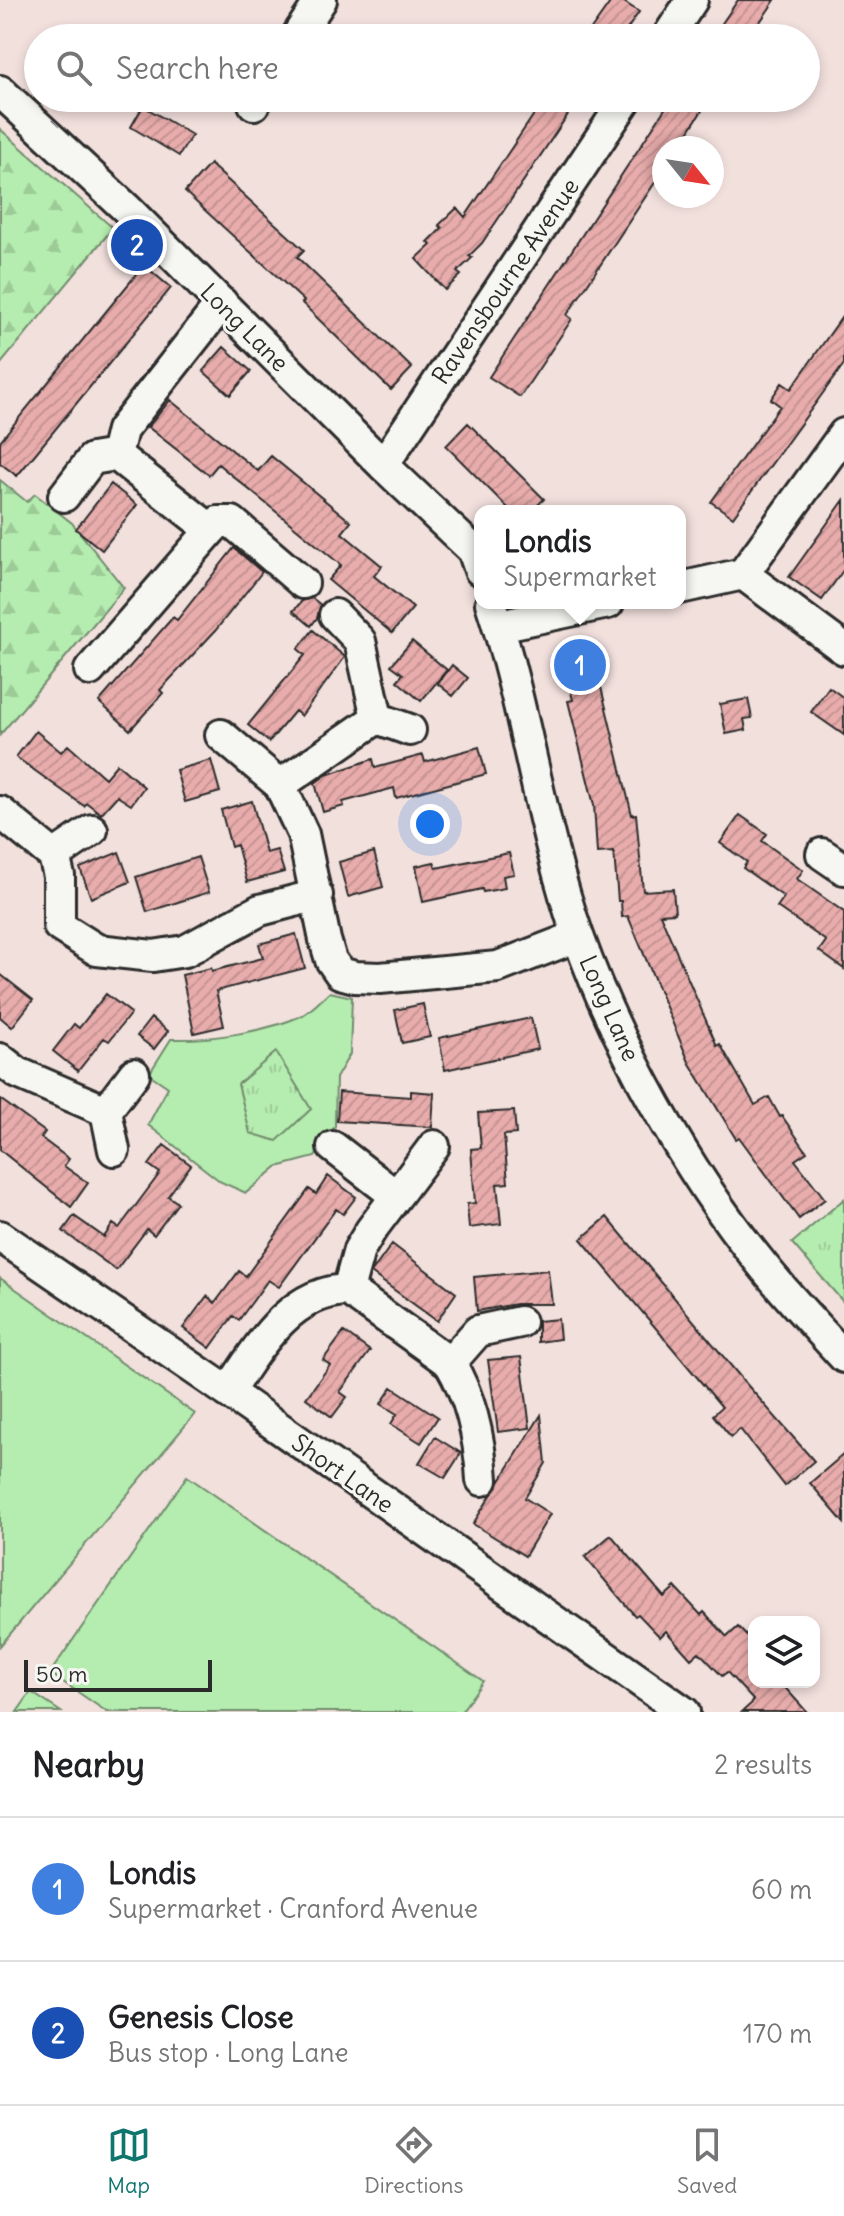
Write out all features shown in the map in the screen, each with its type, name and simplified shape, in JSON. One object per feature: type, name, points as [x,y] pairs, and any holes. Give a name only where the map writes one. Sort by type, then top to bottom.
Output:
[{"type":"street","points":[[305,24],[321,0]]},
{"type":"street","points":[[676,24],[692,0]]},
{"type":"street","name":"Long Lane","points":[[0,91],[128,210],[474,553]]},
{"type":"street","name":"Ravensbourne Avenue","points":[[383,465],[618,112]]},
{"type":"street","points":[[116,455],[122,430],[222,303]]},
{"type":"street","points":[[686,587],[743,574],[844,434]]},
{"type":"street","points":[[64,496],[92,459],[116,455],[211,530]]},
{"type":"street","points":[[90,670],[218,522],[232,522],[303,583]]},
{"type":"street","points":[[743,574],[844,649]]},
{"type":"street","points":[[495,615],[552,609]]},
{"type":"street","points":[[335,615],[360,641],[377,718]]},
{"type":"street","name":"Long Lane","points":[[495,615],[578,936],[614,1021],[664,1118],[711,1194],[760,1262],[844,1357]]},
{"type":"street","points":[[377,718],[410,730]]},
{"type":"street","points":[[280,785],[377,718]]},
{"type":"street","points":[[221,735],[280,785],[303,834],[325,940],[331,960],[340,973],[380,978],[498,967],[578,936]]},
{"type":"street","points":[[0,812],[54,856],[59,876],[59,926],[97,950],[153,956],[185,951],[260,910],[317,895]]},
{"type":"street","points":[[54,856],[92,830]]},
{"type":"street","points":[[0,1059],[18,1073],[106,1111]]},
{"type":"street","points":[[114,1150],[106,1111],[134,1074]]},
{"type":"street","points":[[348,1290],[359,1250],[434,1146]]},
{"type":"street","points":[[333,1147],[396,1196]]},
{"type":"street","name":"Short Lane","points":[[0,1236],[684,1712]]},
{"type":"street","points":[[228,1392],[264,1337],[287,1314],[319,1295],[348,1290],[450,1363],[477,1431],[482,1480]]},
{"type":"street","points":[[450,1363],[478,1331],[520,1322]]},
{"type":"green space","points":[[0,129],[113,228],[0,365]]},
{"type":"green space","points":[[0,480],[27,502],[35,494],[72,523],[124,588],[0,735]]},
{"type":"green space","points":[[330,992],[352,997],[350,1054],[336,1078],[335,1126],[315,1157],[277,1167],[246,1193],[221,1182],[148,1125],[168,1087],[149,1074],[171,1039],[220,1036],[287,1022],[305,1014]]},
{"type":"green space","points":[[276,1052],[311,1109],[277,1141],[250,1133],[238,1084]]},
{"type":"green space","points":[[844,1199],[844,1303],[792,1243]]},
{"type":"green space","points":[[0,1278],[195,1414],[0,1646]]},
{"type":"green space","points":[[187,1476],[483,1681],[461,1712],[107,1712],[50,1673]]},
{"type":"green space","points":[[31,1692],[61,1712],[17,1712]]},
{"type":"building","points":[[612,0],[621,0],[639,12],[631,24],[595,24]]},
{"type":"building","points":[[738,0],[775,0],[759,24],[722,24]]},
{"type":"building","points":[[140,112],[153,112],[192,135],[179,156],[131,127]]},
{"type":"building","points":[[536,112],[570,112],[482,243],[469,256],[472,258],[457,272],[461,275],[445,290],[416,259],[431,245],[428,242],[442,228],[439,225],[457,208],[465,217]]},
{"type":"building","points":[[663,112],[701,112],[686,136],[652,136],[652,187],[567,315],[572,319],[520,397],[489,377]]},
{"type":"building","points":[[210,164],[304,250],[297,257],[412,368],[391,390],[302,303],[304,301],[185,192]]},
{"type":"building","points":[[144,265],[171,288],[17,476],[0,463],[0,441]]},
{"type":"building","points":[[844,314],[844,364],[733,517],[711,502],[780,406],[771,399],[782,383],[791,389]]},
{"type":"building","points":[[224,347],[251,371],[230,395],[203,371]]},
{"type":"building","points":[[170,400],[258,471],[271,456],[351,522],[342,533],[382,566],[374,576],[413,608],[392,633],[328,580],[341,565],[218,464],[209,475],[148,427]]},
{"type":"building","points":[[468,423],[544,499],[538,505],[505,505],[446,446]]},
{"type":"building","points":[[111,484],[137,505],[102,550],[76,529]]},
{"type":"building","points":[[844,500],[844,569],[822,600],[789,577]]},
{"type":"building","points":[[234,548],[262,572],[215,631],[160,690],[163,693],[130,730],[99,702],[173,617],[177,620]]},
{"type":"building","points":[[312,598],[321,605],[311,626],[293,611],[302,601]]},
{"type":"building","points":[[313,630],[345,657],[301,716],[295,711],[269,742],[248,725],[305,655],[298,649]]},
{"type":"building","points":[[412,641],[447,670],[421,701],[397,681],[403,674],[391,665]]},
{"type":"building","points":[[590,642],[632,815],[636,814],[643,891],[673,889],[675,913],[660,914],[717,1046],[720,1044],[755,1105],[769,1097],[807,1152],[795,1160],[825,1199],[799,1219],[739,1137],[736,1139],[689,1062],[628,916],[622,917],[614,852],[597,853],[594,805],[568,701],[573,700],[560,650]]},
{"type":"building","points":[[452,665],[468,678],[453,696],[438,684]]},
{"type":"building","points":[[829,687],[844,698],[844,735],[811,712]]},
{"type":"building","points":[[748,699],[752,718],[744,719],[746,730],[726,734],[720,704]]},
{"type":"building","points":[[36,731],[61,752],[68,745],[105,778],[117,764],[144,787],[131,805],[117,796],[101,814],[87,803],[84,806],[16,757]]},
{"type":"building","points":[[479,747],[486,774],[396,798],[394,788],[343,802],[344,806],[323,812],[315,783],[326,775],[373,759],[375,768],[423,755],[425,762]]},
{"type":"building","points":[[211,760],[220,792],[185,802],[176,770]]},
{"type":"building","points":[[252,801],[266,853],[277,850],[284,872],[247,882],[237,845],[231,847],[221,810]]},
{"type":"building","points":[[740,815],[767,834],[762,841],[803,870],[797,879],[844,912],[844,969],[819,951],[826,941],[777,907],[784,897],[743,868],[747,862],[720,843]]},
{"type":"building","points":[[119,852],[130,882],[91,898],[80,868]]},
{"type":"building","points":[[374,852],[383,887],[348,897],[339,862]]},
{"type":"building","points":[[509,853],[514,874],[503,876],[505,888],[483,892],[482,889],[423,902],[416,866],[434,862],[436,868]]},
{"type":"building","points":[[198,857],[209,892],[147,912],[136,877]]},
{"type":"building","points":[[296,934],[305,968],[216,991],[224,1026],[194,1033],[182,975],[263,958],[259,944]]},
{"type":"building","points":[[0,974],[33,1000],[12,1027],[0,1017]]},
{"type":"building","points":[[106,994],[131,1013],[109,1041],[104,1038],[78,1071],[53,1051],[74,1024],[79,1028]]},
{"type":"building","points":[[423,1004],[430,1037],[402,1043],[395,1010]]},
{"type":"building","points":[[151,1018],[168,1031],[154,1049],[137,1036]]},
{"type":"building","points":[[531,1018],[538,1049],[445,1070],[439,1038]]},
{"type":"building","points":[[411,1091],[434,1093],[432,1127],[337,1121],[339,1092],[411,1097]]},
{"type":"building","points":[[0,1099],[45,1132],[41,1138],[69,1159],[64,1166],[88,1183],[71,1207],[0,1150]]},
{"type":"building","points":[[514,1111],[516,1134],[504,1135],[508,1183],[497,1184],[501,1224],[469,1228],[467,1204],[475,1203],[471,1149],[481,1148],[478,1113]]},
{"type":"building","points":[[164,1145],[191,1165],[168,1196],[178,1203],[154,1235],[147,1229],[116,1270],[63,1231],[74,1216],[104,1237],[113,1224],[119,1228],[160,1173],[149,1165]]},
{"type":"building","points":[[328,1176],[356,1197],[343,1214],[336,1209],[279,1287],[268,1280],[239,1320],[233,1316],[210,1348],[183,1328],[207,1296],[215,1303],[239,1271],[246,1276],[309,1189],[316,1194]]},
{"type":"building","points":[[607,1217],[814,1461],[785,1486],[740,1429],[731,1437],[713,1415],[722,1407],[581,1239]]},
{"type":"building","points":[[392,1244],[456,1293],[437,1321],[371,1273]]},
{"type":"building","points":[[548,1270],[552,1304],[516,1304],[477,1311],[474,1277]]},
{"type":"building","points":[[558,1319],[560,1339],[538,1342],[538,1321]]},
{"type":"building","points":[[344,1332],[370,1351],[340,1392],[347,1397],[332,1417],[306,1398],[330,1365],[323,1360]]},
{"type":"building","points":[[521,1357],[530,1428],[498,1432],[488,1360]]},
{"type":"building","points":[[392,1387],[438,1417],[421,1443],[391,1424],[397,1414],[381,1404]]},
{"type":"building","points":[[541,1415],[546,1463],[525,1498],[550,1514],[525,1556],[473,1524]]},
{"type":"building","points":[[435,1437],[461,1453],[445,1478],[419,1463]]},
{"type":"building","points":[[844,1454],[844,1523],[810,1483]]},
{"type":"building","points":[[611,1535],[664,1597],[675,1587],[727,1637],[738,1627],[748,1638],[748,1688],[785,1688],[807,1712],[742,1712],[754,1701],[727,1672],[722,1676],[699,1652],[691,1659],[666,1631],[660,1637],[638,1614],[635,1616],[585,1557]]},
{"type":"place","name":"Genesis Close","points":[[137,245]]},
{"type":"place","name":"Londis","points":[[580,665]]}]
